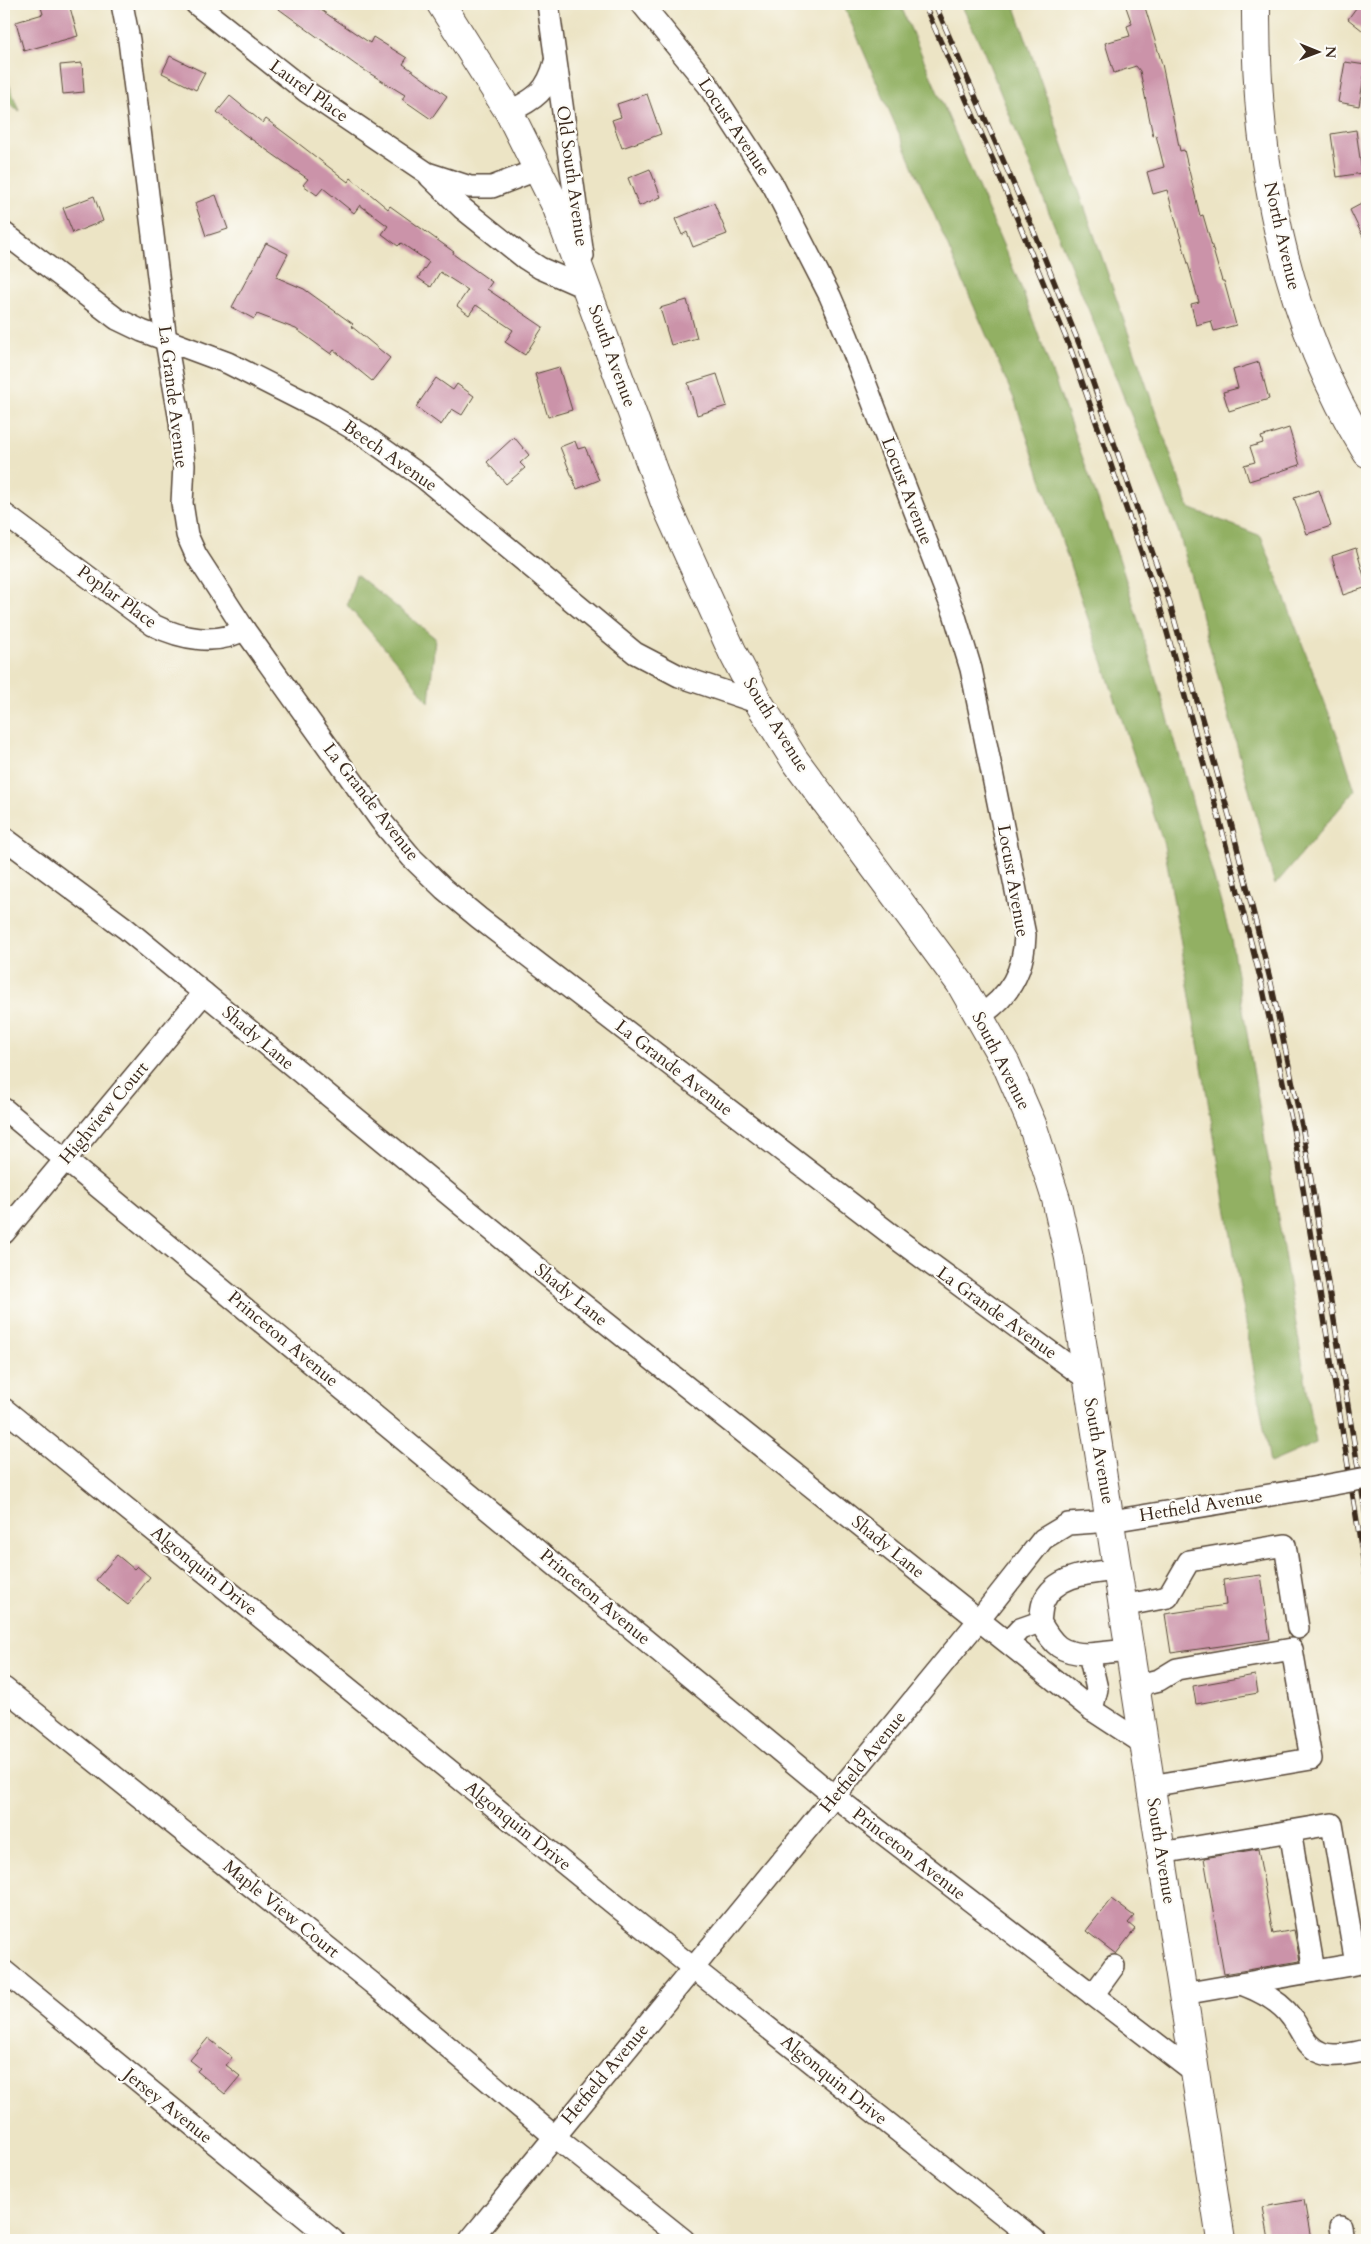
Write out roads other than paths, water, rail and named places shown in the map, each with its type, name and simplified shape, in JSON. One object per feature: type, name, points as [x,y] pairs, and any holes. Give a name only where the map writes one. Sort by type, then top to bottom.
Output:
[{"type":"main road","name":"South Avenue","points":[[441,4],[509,112],[557,208],[665,503],[732,651],[759,703],[794,759],[960,982],[1006,1064],[1032,1124],[1056,1199],[1069,1258],[1221,2240]]},
{"type":"main road","name":"North Avenue","points":[[1256,4],[1259,109],[1277,230],[1290,279],[1324,370],[1367,453]]},
{"type":"street","name":"La Grande Avenue","points":[[122,4],[130,40],[166,341],[180,421],[184,465],[182,503],[187,536],[196,555],[244,630],[381,821],[412,858],[444,889],[479,918],[893,1236],[1087,1379]]},
{"type":"street","name":"Laurel Place","points":[[196,4],[307,92],[427,173],[462,208],[526,259],[540,268],[588,289]]},
{"type":"street","name":"Old South Avenue","points":[[548,4],[588,289]]},
{"type":"street","name":"Locust Avenue","points":[[642,4],[708,86],[774,187],[830,296],[954,613],[971,669],[1025,935],[1025,952],[1013,985],[1002,999],[979,1016]]},
{"type":"street","name":"Old South Avenue","points":[[509,112],[542,92],[550,79],[555,62]]},
{"type":"street","name":"Laurel Place","points":[[427,173],[470,187],[492,187],[539,169]]},
{"type":"street","name":"Beech Avenue","points":[[4,233],[117,319],[166,341],[228,363],[362,434],[424,478],[635,653],[680,676],[759,703]]},
{"type":"street","name":"Poplar Place","points":[[4,514],[153,625],[171,634],[202,639],[222,637],[244,630]]},
{"type":"street","name":"Shady Lane","points":[[4,838],[125,928],[555,1282],[1092,1710],[1144,1744]]},
{"type":"street","name":"Highview Court","points":[[4,1233],[204,993]]},
{"type":"street","name":"Princeton Avenue","points":[[4,1109],[834,1796],[1196,2074]]},
{"type":"street","name":"Algonquin Drive","points":[[4,1409],[693,1968],[1035,2240]]},
{"type":"street","name":"Hetfield Avenue","points":[[470,2240],[979,1620],[1043,1539],[1068,1524],[1111,1521],[1367,1478]]},
{"type":"street","points":[[1122,1606],[1168,1597],[1189,1562],[1285,1545],[1298,1628]]},
{"type":"street","points":[[1118,1570],[1084,1574],[1057,1584],[1044,1603],[1040,1622],[1049,1637],[1062,1650],[1076,1654],[1129,1650]]},
{"type":"street","points":[[1008,1642],[1020,1629],[1040,1622]]},
{"type":"street","points":[[1135,1686],[1159,1680],[1177,1669],[1292,1649],[1311,1759],[1150,1786]]},
{"type":"street","points":[[1089,1654],[1096,1689],[1092,1710]]},
{"type":"street","name":"Maple View Court","points":[[4,1688],[372,1982],[554,2136],[684,2240]]},
{"type":"street","points":[[1161,1853],[1332,1824],[1356,1964],[1183,1994]]},
{"type":"street","points":[[1290,1831],[1314,1971]]},
{"type":"street","points":[[1093,1995],[1114,1966]]},
{"type":"street","name":"Jersey Avenue","points":[[4,1972],[333,2240]]},
{"type":"street","points":[[1241,1984],[1264,1992],[1291,2017],[1308,2044],[1316,2050],[1324,2054],[1337,2055],[1364,2051]]},
{"type":"railway","points":[[924,4],[993,160],[1071,350],[1158,600],[1220,822],[1262,985],[1294,1133],[1367,1583]]},
{"type":"railway","points":[[935,4],[1030,222],[1080,346],[1168,597],[1230,819],[1271,983],[1303,1131],[1367,1522]]}]
